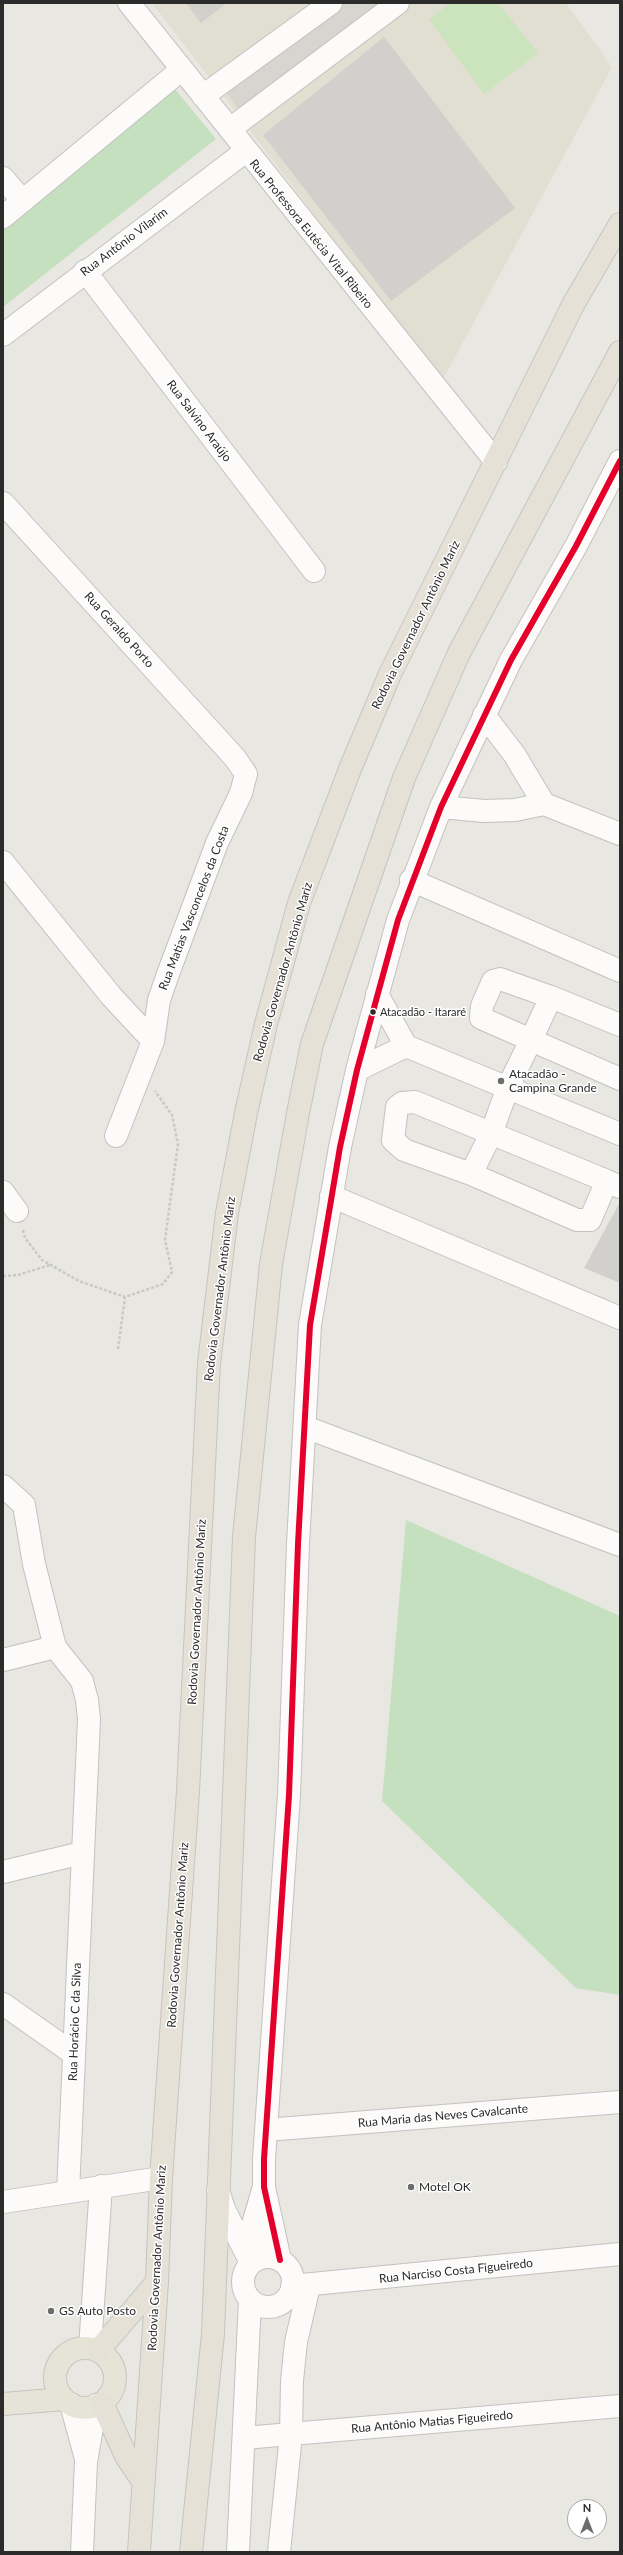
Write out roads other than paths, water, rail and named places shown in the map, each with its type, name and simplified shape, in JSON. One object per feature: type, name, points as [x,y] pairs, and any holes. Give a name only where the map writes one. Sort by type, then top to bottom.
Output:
[{"type":"highway","name":"Rodovia Governador Antônio Mariz","points":[[139,2552],[142,2480],[157,2282],[161,2178],[188,1791],[209,1363],[227,1213],[246,1113],[266,1024],[299,903],[350,769],[390,674],[574,303],[620,224]]},
{"type":"highway","points":[[191,2552],[213,2334],[244,1537],[271,1264],[312,1044],[401,784],[459,653],[620,352]]},
{"type":"highway","points":[[94,2349],[157,2282]]},
{"type":"highway","points":[[99,2404],[126,2456],[142,2480]]},
{"type":"main road","points":[[78,2349],[94,2349],[111,2362],[115,2379],[109,2395],[99,2404],[79,2407],[67,2402],[58,2393],[54,2376],[60,2360],[66,2354],[78,2349]]},
{"type":"main road","points":[[7,2404],[54,2376]]},
{"type":"main road","points":[[7,2404],[67,2402]]},
{"type":"street","name":"Rua Professora Eutécia Vital Ribeiro","points":[[129,3],[181,70],[230,129],[246,152],[496,462]]},
{"type":"street","points":[[203,96],[331,3]]},
{"type":"street","points":[[230,129],[398,3]]},
{"type":"street","points":[[3,217],[181,70]]},
{"type":"street","name":"Rua Antônio Vilarim","points":[[3,335],[85,271],[246,152]]},
{"type":"street","points":[[3,178],[23,201]]},
{"type":"street","name":"Rua Salvino Araújo","points":[[85,271],[314,571]]},
{"type":"street","points":[[280,2260],[264,2187],[266,2130],[289,1795],[298,1544],[310,1326],[330,1196],[357,1070],[398,920],[411,880],[441,807],[511,660],[576,546],[620,461]]},
{"type":"street","name":"Rua Geraldo Porto","points":[[3,503],[235,758]]},
{"type":"street","points":[[484,715],[514,754],[544,804]]},
{"type":"street","name":"Rua Matias Vasconcelos da Costa","points":[[116,1136],[153,1041],[159,1000],[168,974],[217,843],[241,793],[246,774],[235,758]]},
{"type":"street","points":[[441,807],[484,811],[515,810],[544,804],[620,834]]},
{"type":"street","points":[[3,862],[112,997],[153,1041]]},
{"type":"street","points":[[411,880],[620,971]]},
{"type":"street","points":[[620,1024],[500,979],[493,981],[482,1006],[481,1018],[620,1079]]},
{"type":"street","points":[[377,994],[406,1046],[620,1134]]},
{"type":"street","points":[[471,1174],[491,1134],[508,1088],[552,998]]},
{"type":"street","points":[[357,1070],[406,1046]]},
{"type":"street","points":[[415,1102],[491,1134],[614,1184],[592,1217],[584,1221],[471,1174],[404,1150],[393,1140],[397,1108],[402,1103],[415,1102]]},
{"type":"street","points":[[330,1196],[620,1318]]},
{"type":"street","points":[[305,1427],[620,1545]]},
{"type":"street","points":[[3,1660],[55,1647],[34,1564],[24,1505],[5,1489]]},
{"type":"street","name":"Rua Horácio C da Silva","points":[[55,1647],[82,1681],[87,1700],[89,1719],[68,2192]]},
{"type":"street","points":[[3,1872],[82,1854]]},
{"type":"street","points":[[3,2004],[74,2054]]},
{"type":"street","name":"Rua Maria das Neves Cavalcante","points":[[266,2130],[620,2102]]},
{"type":"street","points":[[3,2202],[161,2178]]},
{"type":"street","points":[[94,2349],[101,2186]]},
{"type":"street","points":[[264,2187],[253,2224],[253,2261],[244,2273],[243,2280],[246,2294],[250,2300],[263,2306],[277,2305]]},
{"type":"street","points":[[218,2190],[224,2209],[253,2261]]},
{"type":"street","name":"Rua Narciso Costa Figueiredo","points":[[301,2286],[620,2254]]},
{"type":"street","points":[[253,2261],[268,2257],[280,2260],[289,2268],[301,2286],[292,2381],[291,2435],[279,2552]]},
{"type":"street","points":[[248,2342],[277,2305],[301,2286]]},
{"type":"street","points":[[238,2552],[250,2300]]},
{"type":"street","points":[[67,2402],[86,2462]]},
{"type":"street","points":[[82,2552],[86,2462],[99,2404]]},
{"type":"street","name":"Rua Antônio Matias Figueiredo","points":[[244,2438],[620,2406]]},
{"type":"place","name":"Atacadão - Itararé","points":[[373,1012]]},
{"type":"place","name":"Atacadão - Campina Grande","points":[[501,1081]]},
{"type":"place","name":"Motel OK","points":[[411,2187]]},
{"type":"place","name":"GS Auto Posto","points":[[51,2311]]}]
